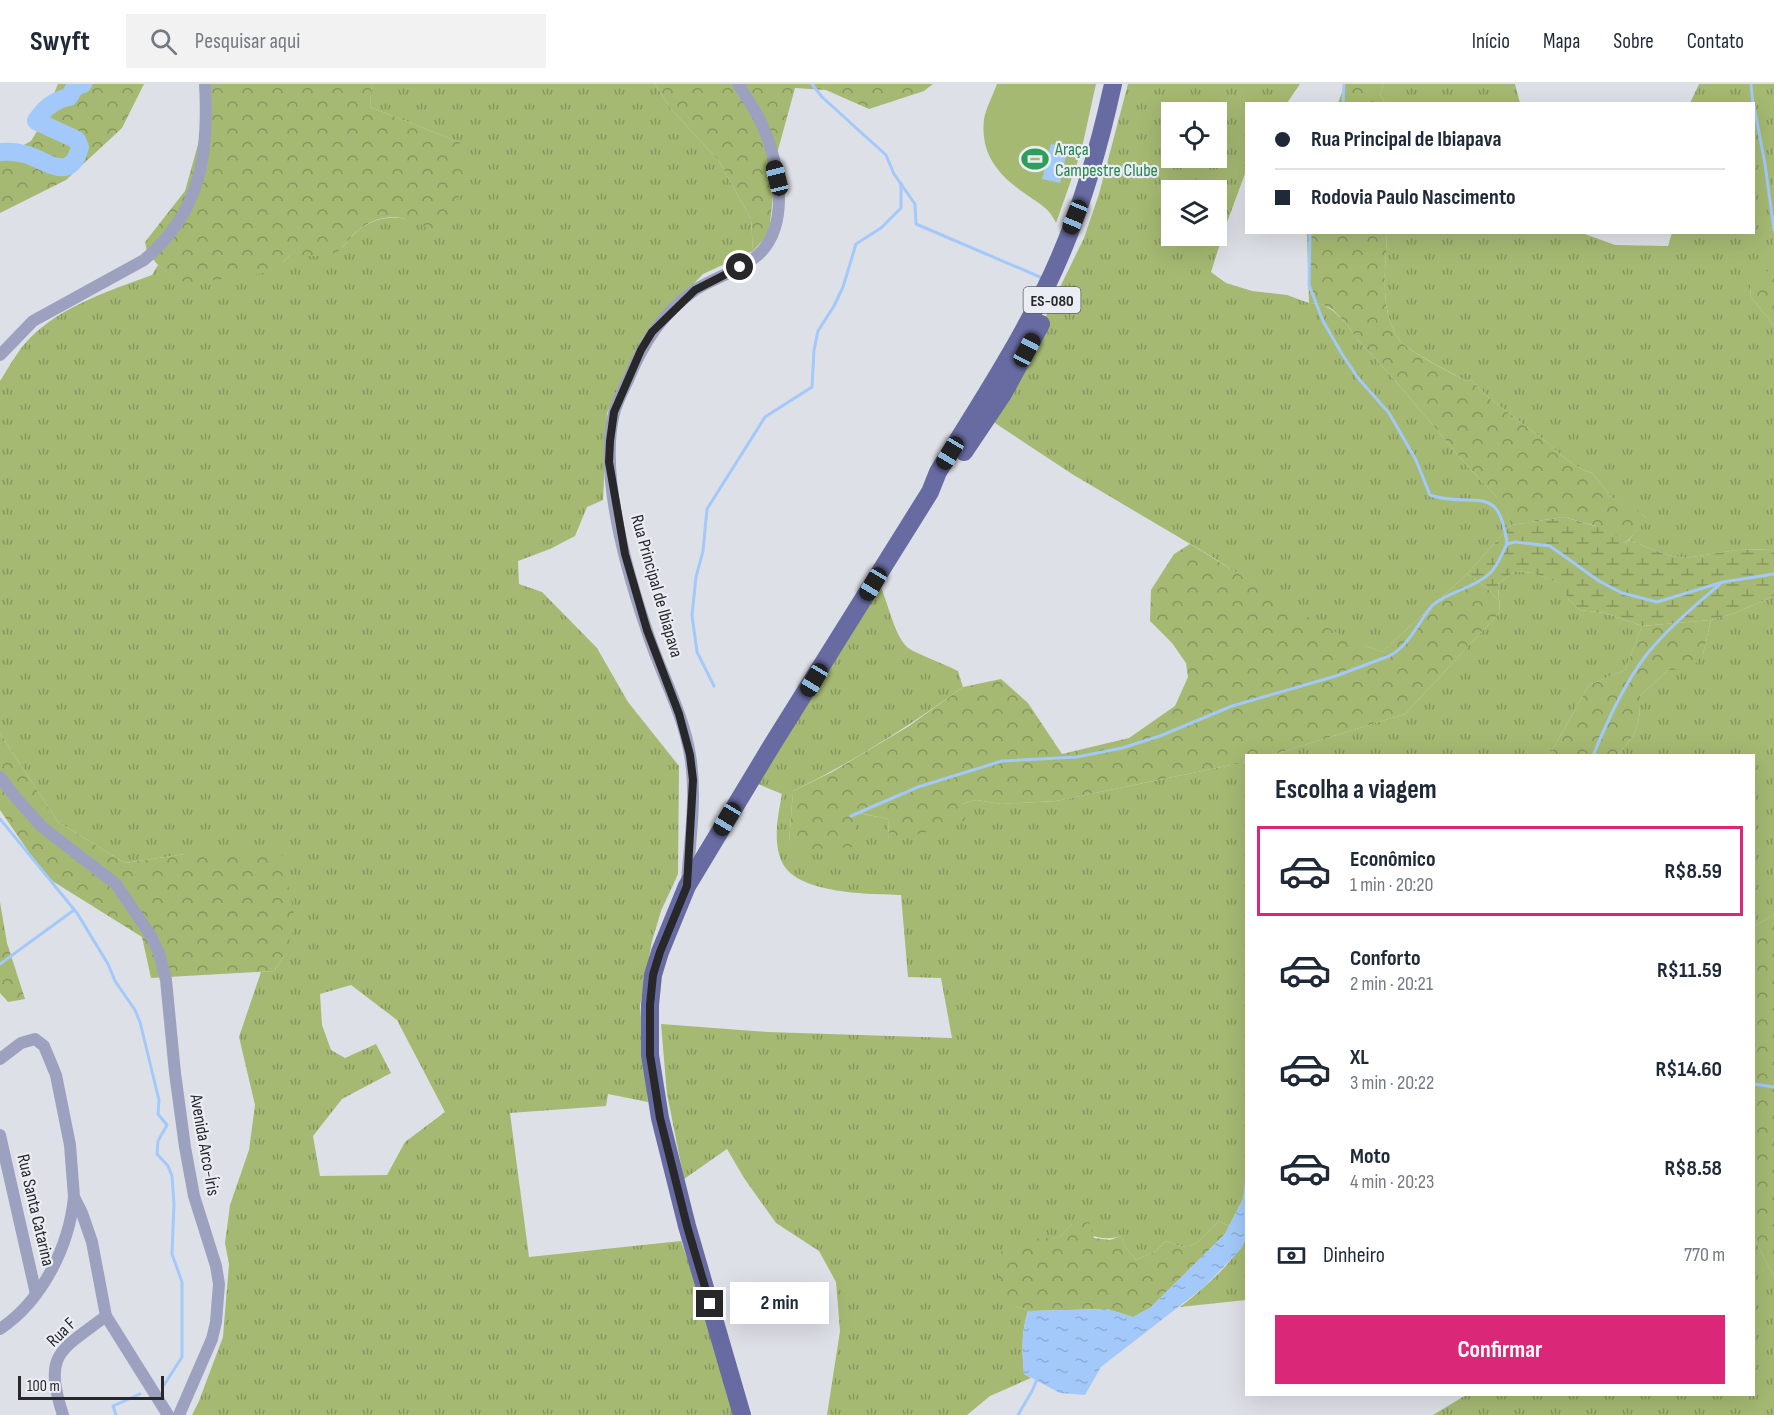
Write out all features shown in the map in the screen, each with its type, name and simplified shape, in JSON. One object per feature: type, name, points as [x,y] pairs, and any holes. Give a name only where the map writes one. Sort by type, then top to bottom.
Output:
[{"type":"main road","name":"ES-080","points":[[742,1415],[684,1215],[660,1118],[650,1055],[650,1005],[653,975],[687,886],[930,492],[938,472],[1028,323],[1047,284],[1084,187],[1113,84]]},
{"type":"main road","name":"ES-080","points":[[930,492],[949,472],[1003,394],[1055,294],[1077,241],[1105,156],[1114,128],[1123,84]]},
{"type":"street","points":[[0,355],[33,321],[144,260],[174,229],[189,205],[201,168],[206,138],[205,84]]},
{"type":"street","name":"Rua Principal de Ibiapava","points":[[687,886],[693,780],[690,755],[679,714],[647,630],[625,554],[612,486],[609,462],[610,441],[614,412],[641,350],[652,332],[695,290],[730,273],[756,256],[766,246],[776,229],[777,178],[769,147],[764,128],[738,84]]},
{"type":"street","name":"Avenida Arco-Íris","points":[[0,777],[42,827],[116,884],[151,936],[159,953],[166,980],[174,1072],[185,1147],[194,1196],[218,1275],[216,1322],[212,1339],[179,1415]]},
{"type":"street","points":[[0,1059],[29,1039],[35,1039],[44,1046],[56,1075],[62,1103],[70,1145],[74,1197],[70,1223],[51,1270],[22,1313],[0,1329]]},
{"type":"street","name":"Rua Santa Catarina","points":[[0,1135],[36,1294]]},
{"type":"street","points":[[74,1197],[92,1242],[106,1316],[168,1415]]},
{"type":"street","name":"Rua F","points":[[63,1415],[54,1384],[55,1364],[58,1356],[69,1344],[106,1316]]},
{"type":"green space","points":[[58,84],[144,84],[122,128],[66,180],[0,213],[0,158],[31,141]]},
{"type":"green space","points":[[202,84],[372,84],[370,107],[459,142],[466,159],[463,188],[440,235],[419,223],[387,217],[366,225],[332,254],[290,255],[265,273],[200,282],[178,281],[158,265],[147,252],[145,242],[185,191],[204,123]]},
{"type":"green space","points":[[372,84],[655,84],[671,109],[719,161],[751,219],[753,251],[703,274],[643,337],[607,413],[603,500],[587,507],[575,536],[550,549],[518,561],[519,584],[542,592],[597,648],[628,702],[679,766],[678,874],[661,911],[652,941],[640,1006],[648,1102],[608,1094],[606,1106],[510,1113],[529,1257],[681,1241],[701,1298],[734,1415],[192,1415],[223,1337],[229,1264],[225,1243],[230,1205],[249,1150],[255,1105],[239,1037],[261,972],[274,971],[284,956],[185,854],[125,863],[58,822],[0,733],[0,381],[21,348],[42,327],[71,308],[152,275],[158,265],[179,281],[283,262],[290,255],[343,247],[359,230],[376,220],[396,218],[419,222],[459,142],[370,107]],"holes":[[[351,985],[397,1020],[445,1112],[405,1142],[387,1175],[320,1176],[313,1136],[342,1099],[391,1073],[376,1044],[345,1058],[331,1050],[322,1025],[320,994]]]},
{"type":"green space","points":[[655,84],[933,84],[924,91],[869,109],[826,90],[795,88],[778,150],[769,233],[753,251],[751,219],[719,161],[671,109]]},
{"type":"green space","name":"Araça Campestre Clube","points":[[997,84],[1096,84],[1081,152],[1056,223],[1044,207],[1017,188],[1000,172],[988,154],[984,119]]},
{"type":"green space","points":[[1128,84],[1300,84],[1288,102],[1245,102],[1245,174],[1227,222],[1227,180],[1161,180],[1161,246],[1219,246],[1211,272],[1226,283],[1252,291],[1287,295],[1309,303],[1321,304],[1332,310],[1345,322],[1357,339],[1495,495],[1505,508],[1511,525],[1467,574],[1382,652],[1349,640],[1292,609],[1214,558],[1072,474],[989,419],[1025,359],[1084,238],[1099,194]]},
{"type":"green space","points":[[1345,84],[1384,84],[1380,94],[1384,102],[1338,102]]},
{"type":"green space","points":[[1384,84],[1515,84],[1520,102],[1384,102],[1380,94]]},
{"type":"green space","points":[[1699,84],[1774,84],[1774,268],[1750,286],[1751,297],[1774,326],[1774,549],[1737,550],[1685,558],[1667,555],[1629,540],[1646,518],[1635,509],[1612,498],[1592,473],[1564,458],[1489,398],[1471,380],[1467,381],[1404,345],[1393,329],[1389,316],[1385,274],[1387,234],[1585,234],[1615,245],[1668,246],[1672,234],[1755,234],[1755,102],[1690,102]]},
{"type":"green space","points":[[1307,234],[1387,234],[1386,303],[1393,329],[1400,341],[1442,368],[1467,381],[1471,380],[1489,398],[1564,458],[1592,473],[1612,498],[1635,508],[1649,521],[1640,526],[1624,543],[1596,526],[1564,517],[1511,525],[1505,509],[1495,495],[1357,339],[1345,322],[1332,309],[1321,304],[1309,303]]},
{"type":"green space","points":[[1772,267],[1774,268],[1774,326],[1751,297],[1750,286]]},
{"type":"green space","points":[[1564,517],[1612,531],[1624,543],[1629,540],[1667,555],[1685,558],[1737,550],[1774,549],[1774,596],[1735,613],[1711,620],[1642,626],[1605,613],[1580,610],[1569,600],[1560,583],[1532,573],[1515,571],[1498,584],[1499,601],[1487,588],[1467,574],[1511,525]]},
{"type":"green space","points":[[1190,544],[1307,617],[1356,642],[1382,652],[1467,574],[1487,588],[1499,601],[1500,612],[1405,714],[1275,754],[1245,754],[1245,762],[1056,801],[1002,804],[976,800],[962,804],[966,820],[889,842],[888,819],[854,812],[858,847],[814,849],[789,843],[793,791],[832,772],[909,726],[963,687],[1001,679],[1028,703],[1062,754],[1129,738],[1175,706],[1188,677],[1186,663],[1172,643],[1150,621],[1151,590],[1174,554]]},
{"type":"green space","points":[[1515,571],[1532,573],[1561,583],[1569,600],[1580,610],[1605,613],[1642,626],[1625,670],[1589,685],[1550,754],[1275,754],[1405,714],[1500,612],[1498,584]]},
{"type":"green space","points":[[879,583],[902,641],[916,652],[958,671],[963,687],[880,743],[793,791],[789,843],[854,825],[853,812],[888,819],[889,841],[962,804],[976,800],[1002,804],[1056,801],[1245,762],[1245,1186],[1243,1199],[1229,1226],[1219,1221],[1201,1240],[1190,1246],[1176,1245],[1166,1241],[1156,1251],[1136,1260],[1126,1248],[1121,1236],[1101,1238],[1072,1224],[1060,1237],[1041,1239],[1011,1297],[1016,1306],[1028,1311],[1023,1334],[1023,1358],[1024,1374],[1031,1378],[990,1396],[967,1415],[827,1415],[840,1331],[836,1282],[819,1251],[776,1223],[744,1178],[727,1149],[684,1179],[667,1094],[661,1024],[768,1032],[952,1038],[941,978],[908,977],[901,895],[854,893],[819,887],[791,874],[783,864],[778,848],[777,829],[782,794],[758,784]]},
{"type":"green space","points":[[1774,596],[1774,914],[1755,926],[1755,754],[1618,754],[1629,742],[1636,729],[1640,696],[1668,670],[1703,654],[1711,620],[1735,613]]},
{"type":"green space","points":[[1711,620],[1703,654],[1691,669],[1668,670],[1640,696],[1636,729],[1629,742],[1618,754],[1550,754],[1589,685],[1625,670],[1642,626]]},
{"type":"green space","points":[[0,733],[58,822],[125,863],[185,854],[281,851],[296,923],[284,956],[274,971],[151,978],[142,937],[46,877],[0,810]]},
{"type":"green space","points":[[0,902],[7,943],[25,999],[8,1002],[0,993]]},
{"type":"green space","points":[[1774,914],[1774,1277],[1755,1240],[1755,926]]},
{"type":"green space","points":[[1219,1221],[1229,1226],[1225,1234],[1150,1308],[1133,1317],[1107,1309],[1028,1311],[1016,1306],[998,1284],[1002,1249],[1020,1240],[1060,1237],[1072,1224],[1089,1222],[1094,1238],[1110,1240],[1121,1236],[1126,1248],[1136,1260],[1156,1251],[1166,1241],[1176,1245],[1190,1246],[1201,1240]]},
{"type":"green space","points":[[1755,1240],[1774,1277],[1774,1415],[1433,1415],[1464,1396],[1755,1396]]},
{"type":"green space","points":[[1245,1241],[1245,1300],[1180,1307],[1207,1284]]},
{"type":"water","points":[[1051,144],[1068,147],[1060,183],[1042,179]]},
{"type":"water","points":[[1245,1180],[1245,1241],[1241,1249],[1204,1287],[1101,1367],[1085,1395],[1060,1393],[1024,1374],[1023,1342],[1028,1311],[1107,1309],[1133,1317],[1150,1308],[1225,1234],[1243,1199]]},
{"type":"waterway","points":[[0,152],[25,154],[59,167],[71,164],[80,147],[77,140],[36,121],[50,105],[69,97],[75,87],[83,84]]},
{"type":"waterway","points":[[812,84],[822,97],[886,155],[894,174],[915,204],[916,224],[1040,277]]},
{"type":"waterway","points":[[1343,102],[1344,84]]},
{"type":"waterway","points":[[1751,84],[1753,102]]},
{"type":"waterway","points":[[1755,111],[1774,230]]},
{"type":"waterway","points":[[714,686],[697,652],[692,615],[696,577],[703,551],[707,509],[765,417],[812,387],[814,350],[818,331],[843,287],[856,244],[881,228],[901,208],[901,183]]},
{"type":"waterway","points":[[851,816],[918,787],[1002,761],[1077,757],[1122,748],[1160,736],[1232,706],[1336,676],[1389,656],[1402,647],[1431,607],[1485,578],[1493,569],[1507,544],[1498,511],[1482,501],[1445,499],[1430,495],[1416,460],[1389,413],[1358,378],[1323,321],[1309,285],[1310,234]]},
{"type":"waterway","points":[[1507,544],[1515,542],[1550,546],[1599,581],[1622,593],[1657,602],[1723,582],[1774,574]]},
{"type":"waterway","points":[[1594,754],[1617,703],[1647,654],[1673,626],[1720,584]]},
{"type":"waterway","points":[[0,819],[77,913],[140,1022],[159,1100],[158,1114],[167,1125],[158,1141],[157,1154],[168,1166],[172,1176],[174,1204],[172,1254],[182,1282],[182,1357],[164,1385]]},
{"type":"waterway","points":[[0,964],[74,910]]},
{"type":"waterway","points":[[1755,1084],[1774,1087]]},
{"type":"waterway","points":[[1018,1415],[1038,1377]]},
{"type":"waterway","points":[[116,1415],[113,1406],[140,1394]]},
{"type":"place","name":"Araça Campestre Clube","points":[[1035,159]]},
{"type":"route","points":[[710,1304],[687,1226],[660,1118],[650,1055],[650,1005],[653,975],[687,886],[693,780],[690,755],[679,714],[647,630],[625,554],[609,462],[614,412],[641,350],[652,332],[695,290],[740,267]]}]
